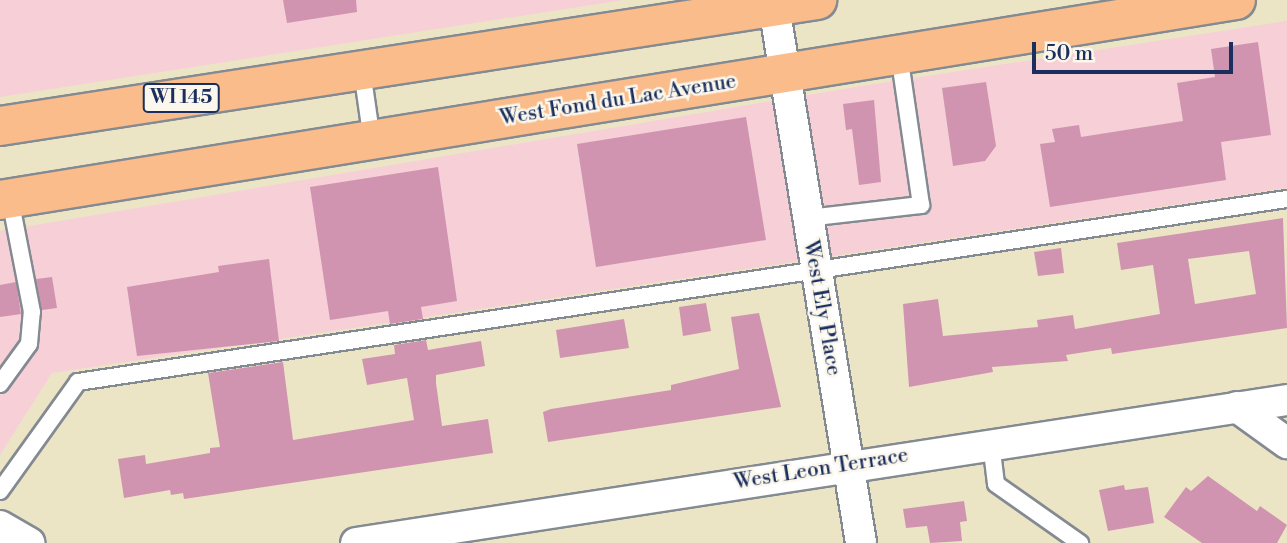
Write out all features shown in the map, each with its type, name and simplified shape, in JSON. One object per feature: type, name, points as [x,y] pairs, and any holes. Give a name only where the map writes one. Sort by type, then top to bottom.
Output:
[{"type":"main road","name":"WI 145","points":[[0,126],[362,71],[774,3],[817,0]]},
{"type":"main road","name":"West Fond du Lac Avenue","points":[[5,199],[1236,0]]},
{"type":"street","name":"West Ely Place","points":[[774,3],[815,271],[850,464],[861,543]]},
{"type":"street","name":"West Leon Terrace","points":[[356,543],[850,464],[1287,400]]},
{"type":"street","points":[[1237,407],[1287,443]]},
{"type":"street","points":[[1,528],[29,543]]},
{"type":"lane","points":[[807,218],[921,205],[899,54]]},
{"type":"lane","points":[[362,71],[372,140]]},
{"type":"lane","points":[[0,384],[29,344],[32,312],[5,199]]},
{"type":"lane","points":[[0,491],[78,382],[1287,199]]},
{"type":"lane","points":[[991,443],[996,484],[1080,543]]},
{"type":"shaded area","points":[[0,0],[623,0],[0,97]]},
{"type":"shaded area","points":[[1287,21],[1287,188],[52,373],[0,455],[0,231],[855,87]]},
{"type":"building","points":[[283,0],[356,0],[357,12],[287,23]]},
{"type":"building","points":[[1258,42],[1271,135],[1221,142],[1226,180],[1050,207],[1040,144],[1055,142],[1052,129],[1079,125],[1081,137],[1183,121],[1177,83],[1215,77],[1211,49]]},
{"type":"building","points":[[986,82],[996,146],[985,161],[953,166],[942,88]]},
{"type":"building","points":[[874,100],[881,182],[859,185],[852,129],[846,130],[843,104]]},
{"type":"building","points":[[746,117],[766,240],[596,267],[577,144]]},
{"type":"building","points":[[438,167],[457,301],[421,307],[423,319],[390,324],[388,311],[330,320],[310,187]]},
{"type":"building","points":[[1283,218],[1287,328],[1112,354],[1111,348],[1066,355],[1068,361],[992,367],[993,372],[909,387],[903,304],[938,299],[943,336],[1038,327],[1037,320],[1073,315],[1075,329],[1160,314],[1153,265],[1121,270],[1117,243]],"holes":[[[1249,251],[1256,294],[1195,304],[1188,259]]]},
{"type":"building","points":[[1061,248],[1064,273],[1038,276],[1034,252]]},
{"type":"building","points":[[269,259],[279,341],[137,356],[127,287],[219,272],[218,266]]},
{"type":"building","points":[[52,277],[57,308],[42,310],[36,279]]},
{"type":"building","points":[[16,282],[21,314],[0,317],[0,285]]},
{"type":"building","points":[[706,303],[711,331],[683,336],[679,307]]},
{"type":"building","points":[[759,313],[781,407],[548,442],[543,412],[671,390],[671,385],[739,369],[731,317]]},
{"type":"building","points":[[624,319],[629,348],[560,358],[556,330]]},
{"type":"building","points":[[426,340],[428,350],[481,341],[485,366],[436,375],[436,383],[442,426],[488,419],[493,453],[184,499],[183,493],[171,495],[170,490],[124,498],[118,459],[145,455],[146,464],[210,453],[210,448],[220,447],[208,373],[283,362],[293,440],[414,420],[407,378],[367,385],[362,359],[395,354],[394,345]]},
{"type":"building","points":[[1208,476],[1257,511],[1260,506],[1287,525],[1277,543],[1202,543],[1164,517],[1186,487],[1191,491]]},
{"type":"building","points":[[1124,485],[1125,490],[1148,487],[1154,523],[1108,531],[1099,490]]},
{"type":"building","points":[[964,501],[967,521],[960,522],[962,541],[930,543],[927,526],[906,528],[903,509]]}]
